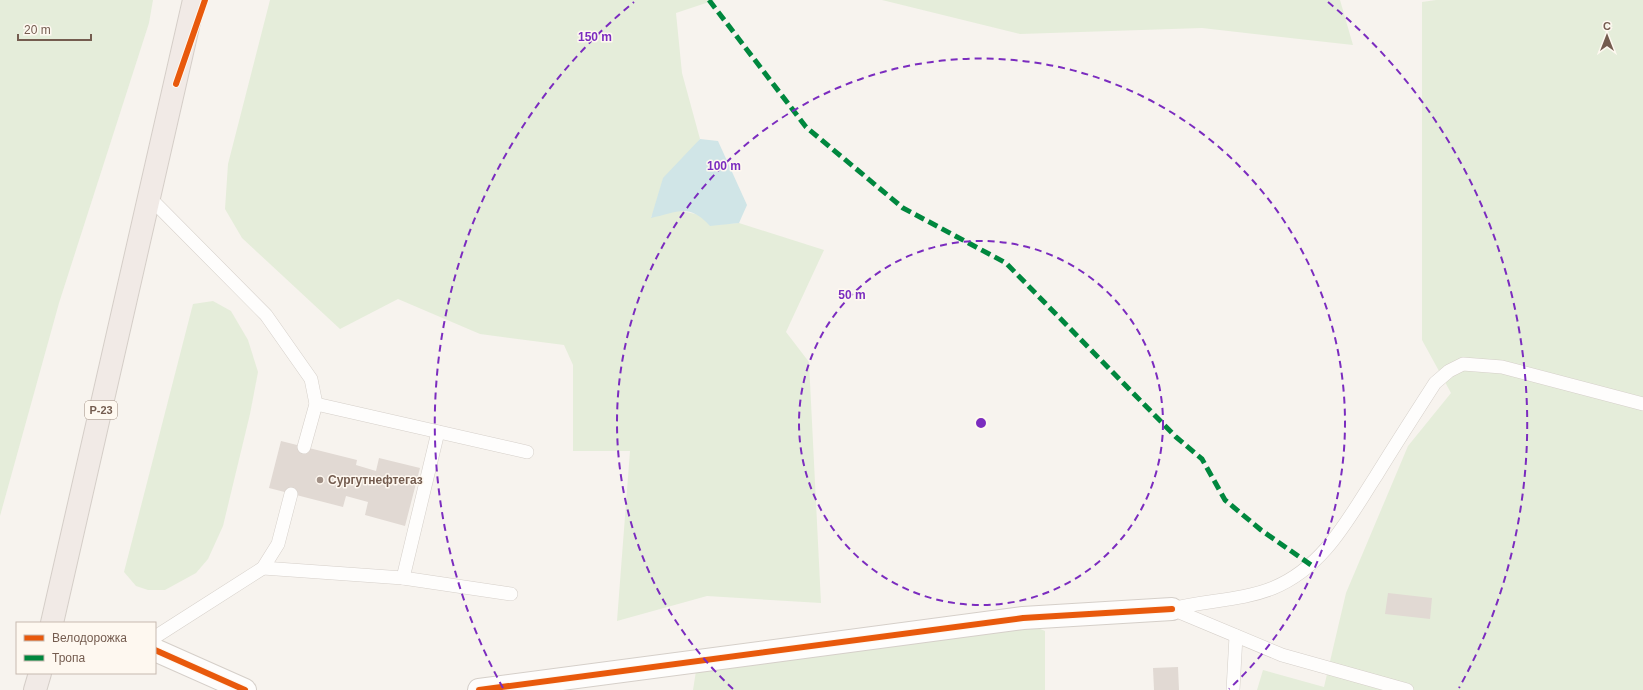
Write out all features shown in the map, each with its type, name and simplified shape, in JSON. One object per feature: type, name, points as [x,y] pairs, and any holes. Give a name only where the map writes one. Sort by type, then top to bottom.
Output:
[{"type":"highway","name":"Р-23","points":[[52,622],[194,0]]},
{"type":"highway","points":[[35,690],[40,674]]},
{"type":"street","points":[[176,84],[205,0]]},
{"type":"street","points":[[479,690],[1023,618],[1172,609]]},
{"type":"street","points":[[156,650],[245,690]]},
{"type":"lane","points":[[150,198],[266,315],[311,379],[316,404],[304,447]]},
{"type":"lane","points":[[1172,609],[1194,603],[1246,596],[1273,588],[1304,571],[1332,544],[1435,384],[1449,370],[1463,364],[1502,367],[1643,404]]},
{"type":"lane","points":[[316,404],[527,452]]},
{"type":"lane","points":[[403,578],[438,432]]},
{"type":"lane","points":[[156,636],[263,568],[278,544],[291,494]]},
{"type":"lane","points":[[263,568],[403,578],[512,594]]},
{"type":"lane","points":[[1172,609],[1282,655],[1407,690]]},
{"type":"lane","points":[[1233,690],[1236,636]]},
{"type":"green space","points":[[0,0],[153,0],[149,23],[59,303],[0,516]]},
{"type":"green space","points":[[270,0],[715,0],[676,13],[682,73],[700,139],[692,149],[651,217],[677,210],[700,215],[710,225],[739,223],[824,250],[786,332],[809,362],[821,603],[707,596],[617,621],[630,451],[573,451],[573,365],[564,345],[480,334],[398,299],[340,329],[242,238],[225,209],[228,164]]},
{"type":"green space","points":[[882,0],[1340,0],[1353,45],[1202,28],[1020,34]]},
{"type":"green space","points":[[1436,0],[1643,0],[1643,690],[1257,690],[1263,670],[1324,687],[1346,593],[1408,446],[1451,393],[1422,340],[1422,2]]},
{"type":"green space","points":[[213,301],[231,311],[248,340],[258,372],[250,414],[223,526],[208,559],[196,573],[165,590],[148,590],[136,586],[124,572],[193,304]]},
{"type":"green space","points":[[1033,626],[1045,631],[1045,690],[693,690],[696,671]]},
{"type":"shaded area","points":[[700,139],[718,141],[747,205],[739,223],[710,226],[695,214],[682,211],[651,218],[663,178]]},
{"type":"building","points":[[281,441],[357,460],[356,465],[376,471],[379,458],[420,468],[405,526],[365,515],[368,502],[346,496],[343,507],[269,488]]},
{"type":"building","points":[[1388,593],[1432,598],[1430,619],[1385,614]]},
{"type":"building","points":[[1178,667],[1179,690],[1154,690],[1153,668]]},
{"type":"marked path","points":[[709,0],[806,127],[903,208],[1006,263],[1176,437],[1202,459],[1225,500],[1261,530],[1311,565]]},
{"type":"cycle path","points":[[176,84],[205,0]]},
{"type":"cycle path","points":[[479,690],[1023,618],[1172,609]]},
{"type":"cycle path","points":[[156,650],[245,690]]},
{"type":"place","name":"Сургутнефтегаз","points":[[320,480]]}]
